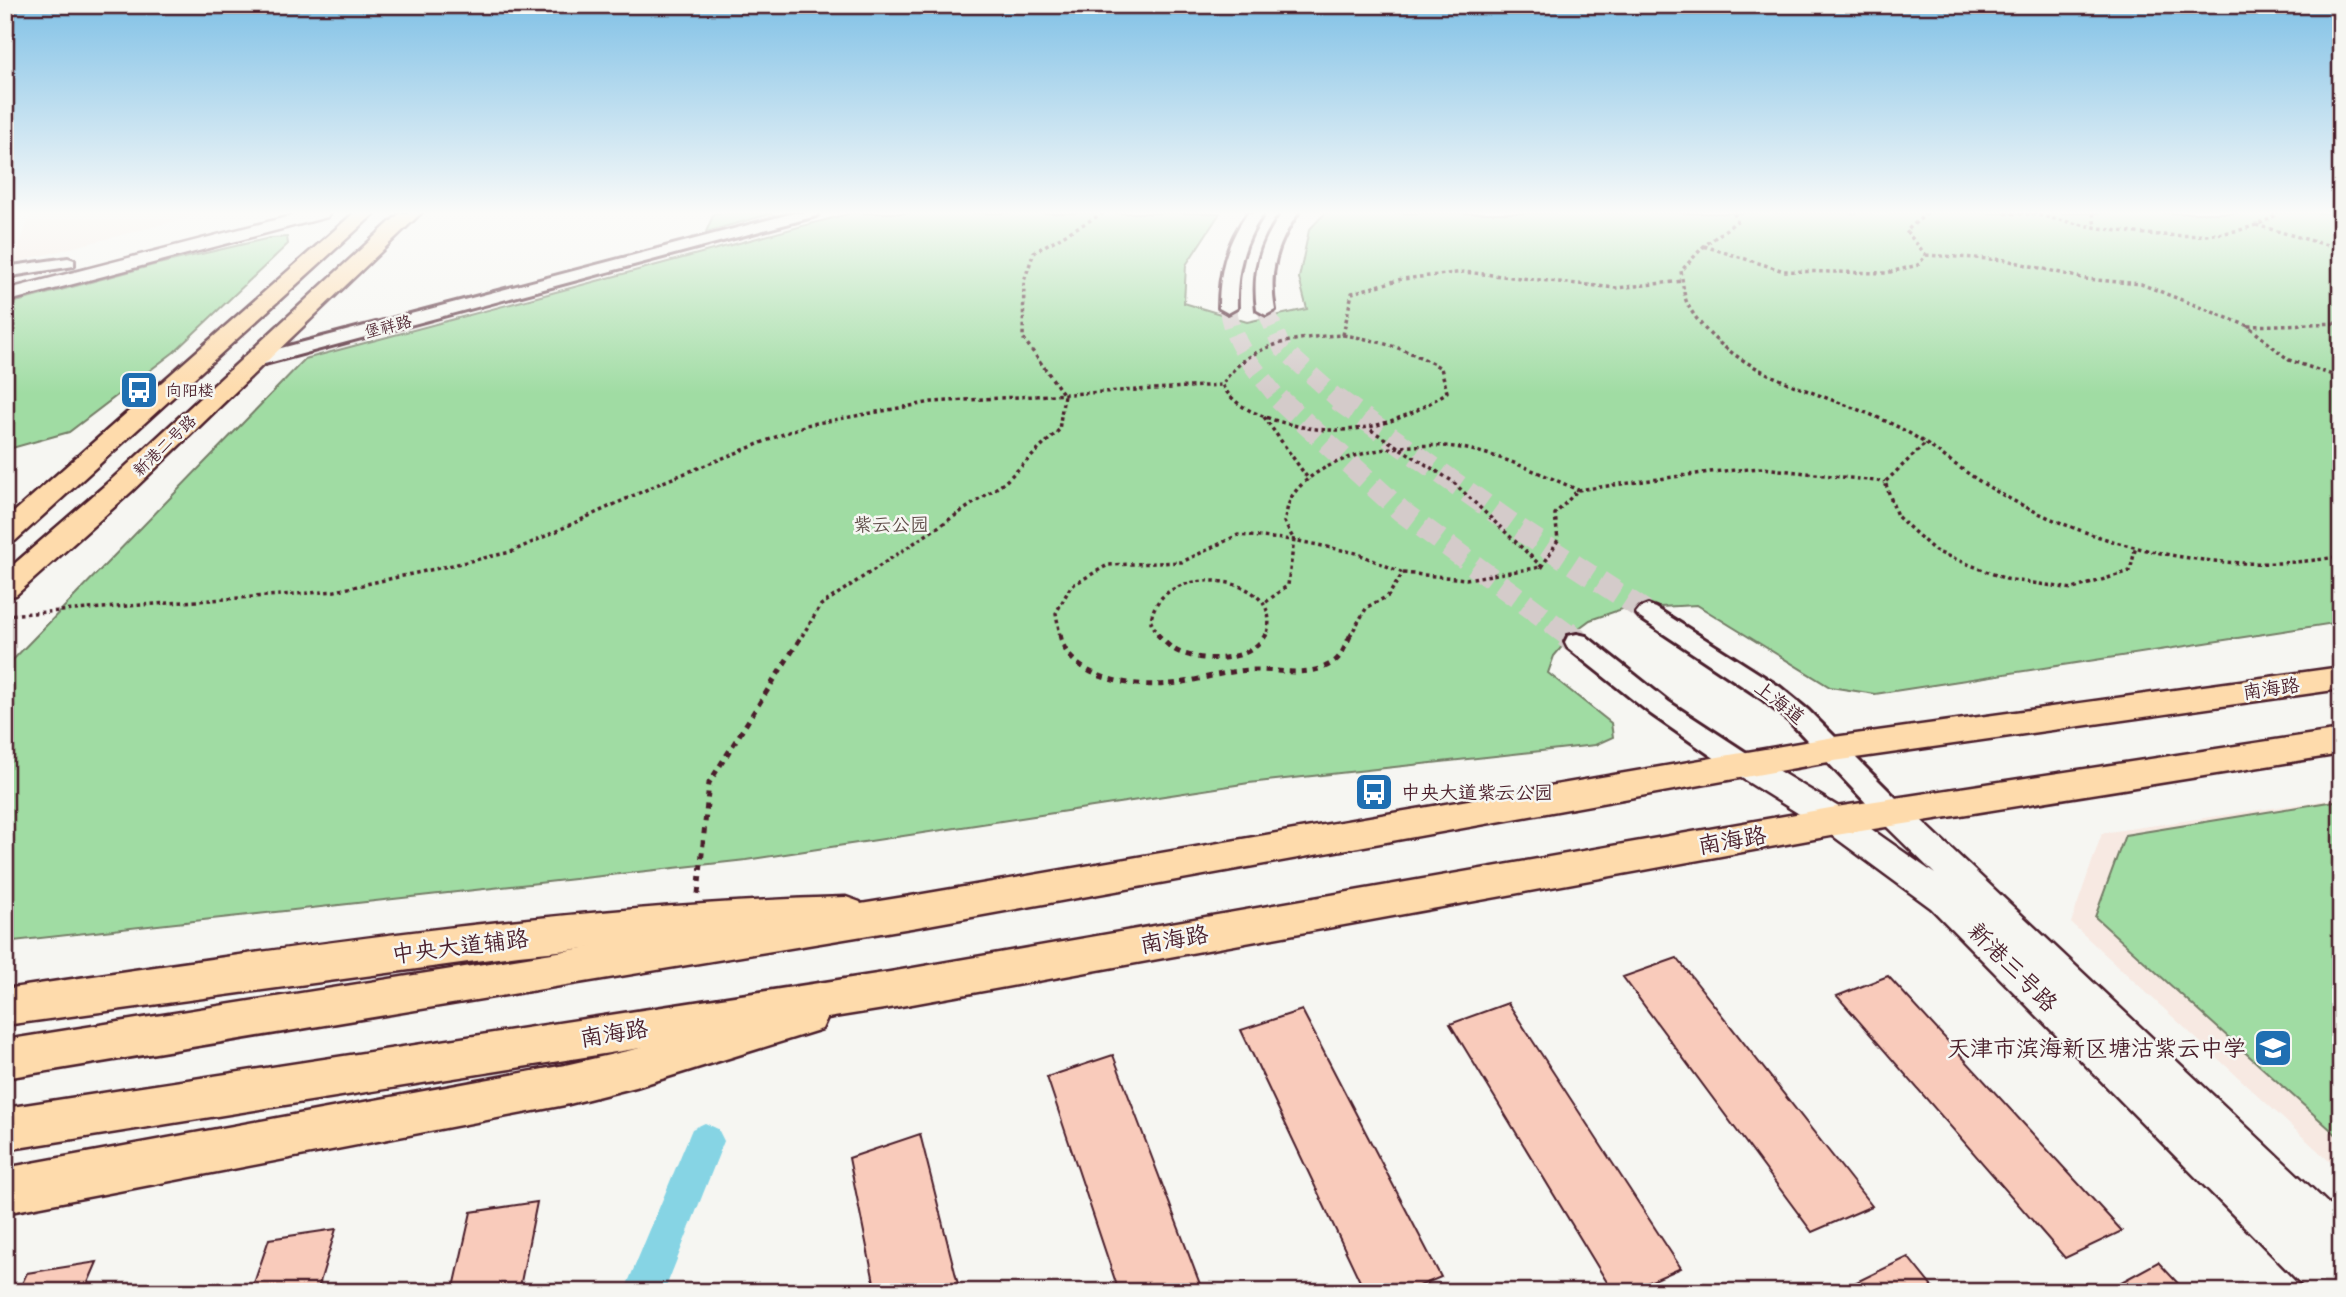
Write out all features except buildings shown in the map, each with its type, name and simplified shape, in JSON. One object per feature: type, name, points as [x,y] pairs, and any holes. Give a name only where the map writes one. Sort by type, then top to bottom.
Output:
[{"type":"main road","points":[[5,280],[29,274]]},
{"type":"main road","points":[[5,296],[91,274]]},
{"type":"main road","name":"新港二号路","points":[[5,535],[99,454],[298,274]]},
{"type":"main road","name":"新港二号路","points":[[5,588],[121,486],[346,274]]},
{"type":"main road","name":"南海路","points":[[5,1059],[917,911],[1835,749],[2341,678]]},
{"type":"main road","name":"南海路","points":[[5,1129],[890,990],[1836,821],[2341,743]]},
{"type":"main road","name":"新港三号路","points":[[1746,766],[1836,821],[1943,898],[2340,1292]]},
{"type":"main road","name":"新港三号路","points":[[1894,814],[2341,1245]]},
{"type":"main road","name":"中央大道辅路","points":[[5,1007],[221,974],[696,919],[761,914],[917,911]]},
{"type":"main road","points":[[5,1191],[565,1085],[636,1068],[890,990]]},
{"type":"street","name":"堡祥路","points":[[250,362],[583,274]]},
{"type":"street","points":[[1228,308],[1229,274]]},
{"type":"street","points":[[1261,274],[1266,310]]},
{"type":"street","name":"上海道","points":[[1648,613],[1770,693],[1835,749],[1894,814]]},
{"type":"street","points":[[1577,642],[1681,723],[1746,766]]},
{"type":"path","points":[[696,919],[709,783],[821,605],[1004,484],[1059,430],[1064,394],[1023,338],[1024,281],[1027,274]]},
{"type":"path","points":[[1343,335],[1352,293],[1402,279],[1450,274]]},
{"type":"path","points":[[1479,274],[1616,288],[1683,281]]},
{"type":"path","points":[[1682,274],[1688,305],[1718,342],[1767,374],[1897,426],[2038,513],[2136,547],[2242,565],[2341,556]]},
{"type":"path","points":[[2063,274],[2086,279],[2141,284],[2193,302],[2248,326],[2289,360],[2341,378]]},
{"type":"path","points":[[2248,326],[2341,323]]},
{"type":"path","points":[[1343,335],[1379,339],[1413,351],[1441,368],[1447,392],[1419,414],[1370,429],[1336,432],[1296,429],[1234,405],[1222,385],[1234,366],[1263,350],[1310,336],[1343,335]]},
{"type":"path","points":[[5,615],[335,591],[511,552],[663,482],[806,425],[932,402],[1222,385]]},
{"type":"path","points":[[1264,417],[1309,480]]},
{"type":"path","points":[[1370,429],[1451,481],[1542,567]]},
{"type":"path","points":[[1885,482],[1924,445]]},
{"type":"path","points":[[1266,602],[1288,584],[1294,540],[1284,522],[1294,492],[1331,464],[1399,446],[1464,448],[1518,464],[1578,490],[1763,468],[1885,482]]},
{"type":"path","points":[[1885,482],[1897,516],[1935,551],[2006,579],[2073,589],[2130,571],[2136,547]]},
{"type":"path","points":[[1542,567],[1558,540],[1555,514],[1578,490]]},
{"type":"path","points":[[1404,573],[1388,596],[1367,607],[1336,661],[1310,672],[1249,670],[1169,684],[1112,680],[1083,669],[1062,649],[1056,613],[1071,586],[1108,565],[1182,562],[1238,536],[1294,540],[1356,553],[1404,573],[1465,579],[1542,567]]},
{"type":"path","points":[[1221,580],[1239,584],[1266,602],[1272,614],[1271,628],[1264,640],[1250,650],[1231,657],[1190,656],[1172,648],[1158,637],[1152,625],[1152,612],[1157,600],[1169,590],[1193,582],[1221,580]]},
{"type":"shaded area","name":"天津市滨海新区塘沽紫云中学","points":[[2341,798],[2341,1172],[2071,923],[2102,833]]},
{"type":"green space","points":[[122,274],[257,274],[174,352],[69,432],[5,450],[5,305]]},
{"type":"green space","name":"紫云公园","points":[[625,274],[1186,274],[1184,303],[1247,322],[1307,309],[1300,274],[2341,274],[2341,622],[1875,694],[1830,687],[1697,605],[1622,609],[1590,620],[1575,631],[1554,656],[1548,673],[1611,723],[1613,737],[1595,745],[1249,783],[746,860],[5,942],[5,668],[305,359]]},
{"type":"green space","name":"天津市滨海新区塘沽紫云中学","points":[[2341,800],[2341,1139],[2095,917],[2125,835]]},
{"type":"waterway","points":[[644,1292],[705,1141]]},
{"type":"tunnel","points":[[1228,308],[1230,322],[1240,346],[1280,401]]},
{"type":"tunnel","points":[[1266,310],[1282,348],[1340,401]]},
{"type":"tunnel","points":[[1279,399],[1401,511],[1569,636]]},
{"type":"tunnel","points":[[1337,399],[1519,529],[1648,613]]},
{"type":"tunnel","points":[[1566,634],[1577,642]]},
{"type":"place","name":"向阳楼","points":[[139,390]]},
{"type":"place","name":"中央大道紫云公园","points":[[1374,792]]},
{"type":"place","name":"天津市滨海新区塘沽紫云中学","points":[[2273,1048]]}]
